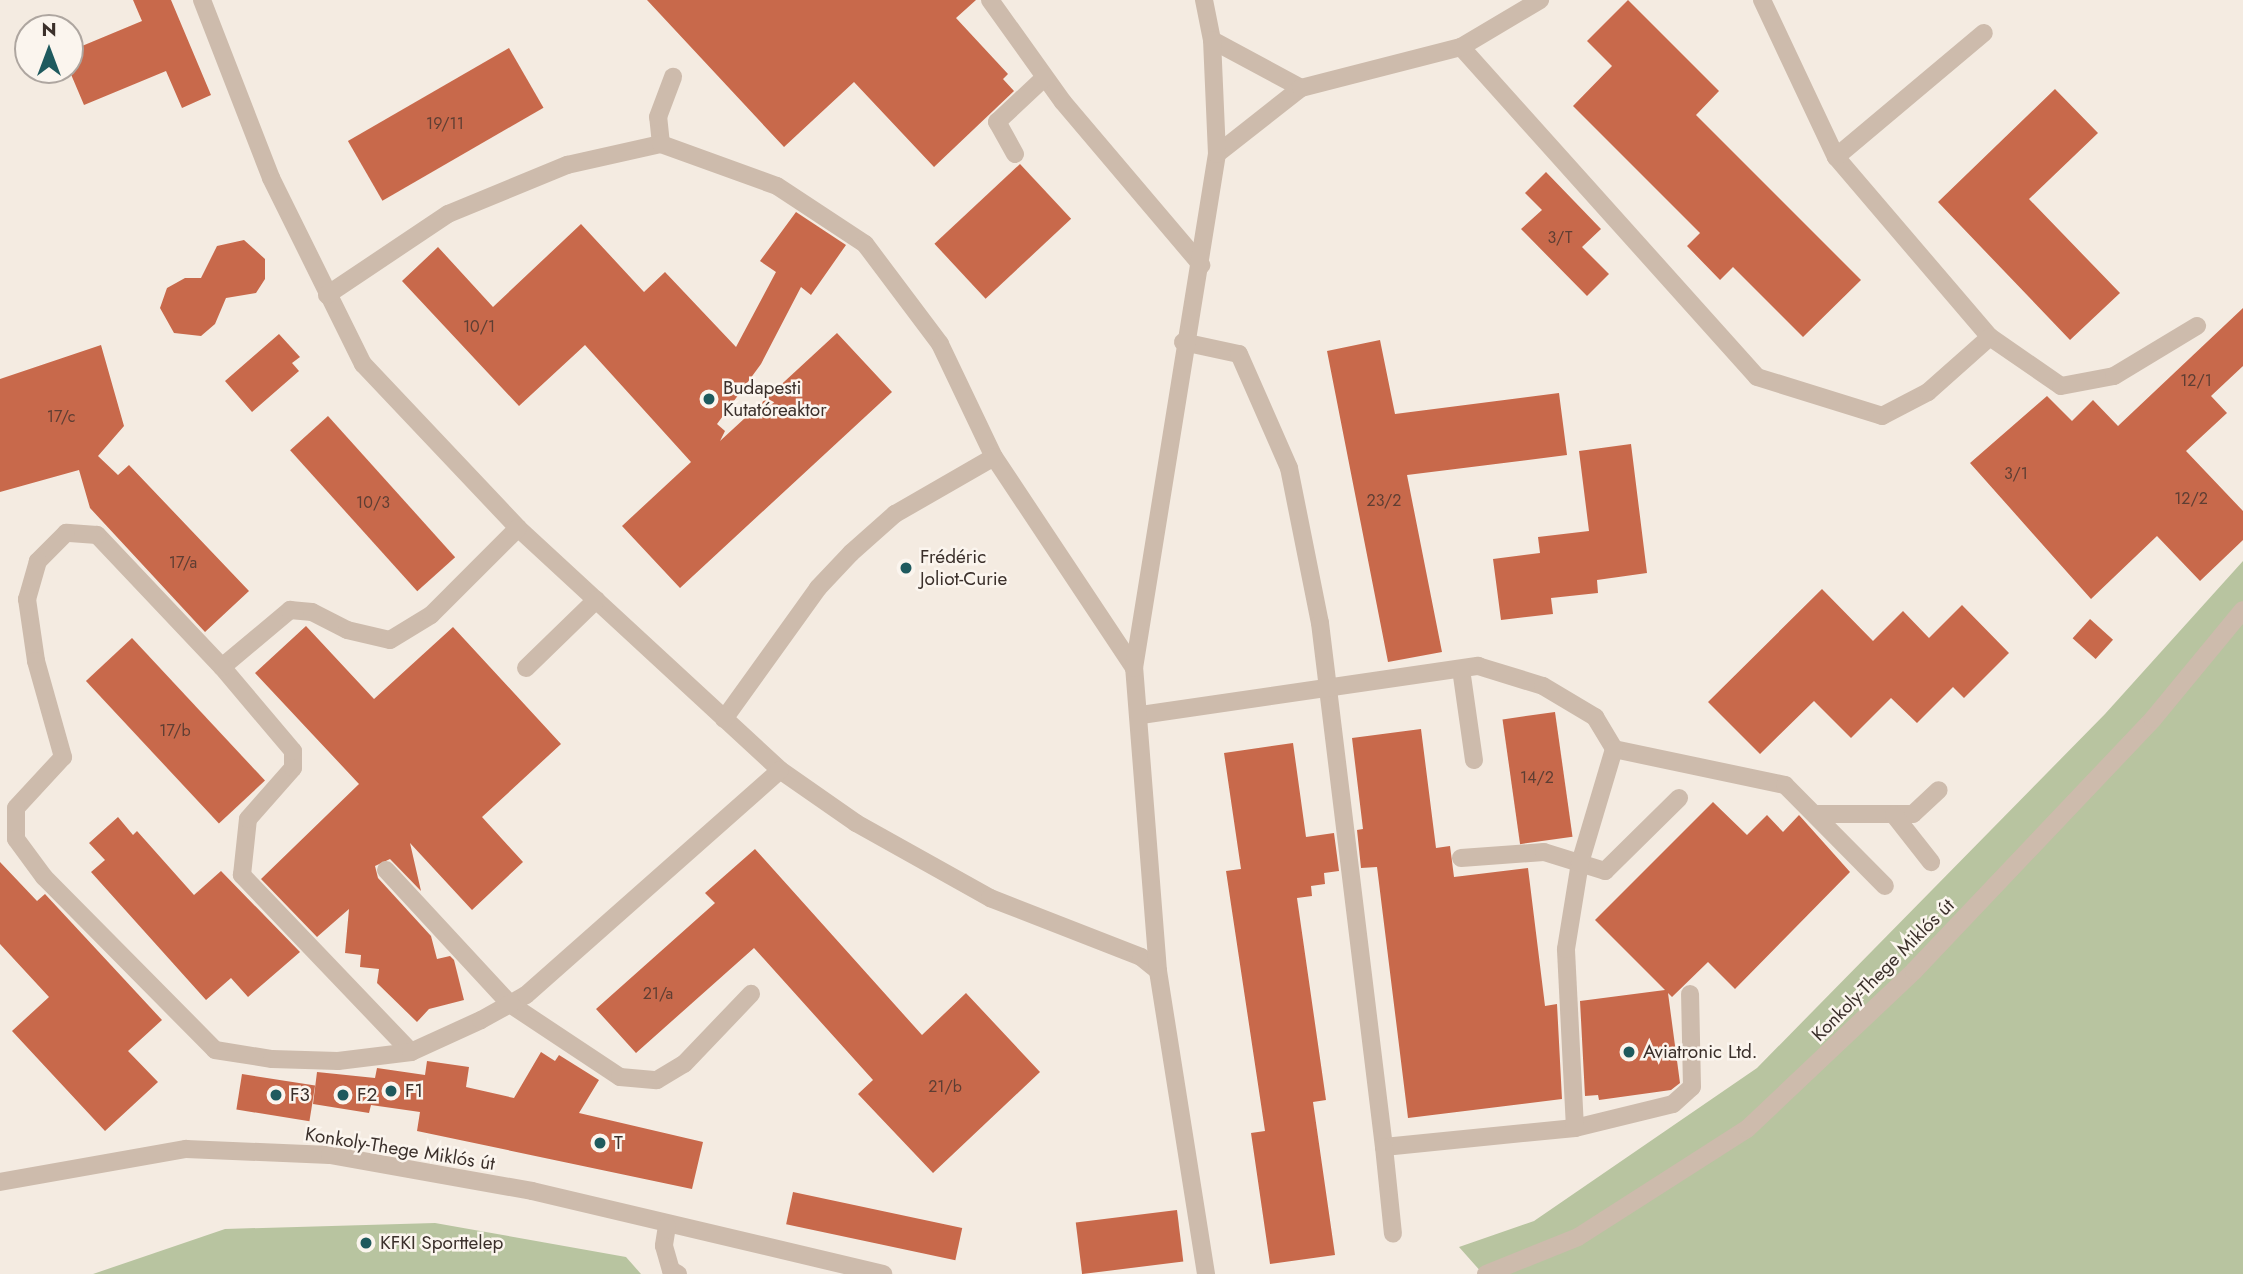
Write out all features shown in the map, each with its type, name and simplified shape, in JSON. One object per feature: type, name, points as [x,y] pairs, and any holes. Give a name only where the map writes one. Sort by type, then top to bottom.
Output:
[{"type":"street","points":[[202,0],[271,178],[363,365],[519,528],[780,770],[856,823],[990,898],[1141,957],[1158,971]]},
{"type":"street","points":[[990,0],[1044,78],[1201,265]]},
{"type":"street","points":[[1204,0],[1212,40],[1217,154],[1201,265],[1183,342],[1134,668],[1141,715],[1158,971],[1206,1274]]},
{"type":"street","points":[[1217,154],[1301,88],[1461,47],[1540,0]]},
{"type":"street","points":[[1762,0],[1836,157],[1990,337],[2061,386],[2114,376],[2197,326]]},
{"type":"street","points":[[1836,157],[1984,33]]},
{"type":"street","points":[[1212,40],[1301,88]]},
{"type":"street","points":[[1461,47],[1756,377],[1882,416],[1928,392],[1990,337]]},
{"type":"street","points":[[661,144],[658,117],[673,77]]},
{"type":"street","points":[[1015,154],[997,122],[1044,78]]},
{"type":"street","points":[[327,295],[448,214],[567,165],[661,144],[777,186],[865,244],[940,344],[994,457],[1134,668]]},
{"type":"street","points":[[1183,342],[1239,354],[1289,467],[1320,623],[1393,1234]]},
{"type":"street","points":[[724,719],[818,588],[851,553],[895,514],[994,457]]},
{"type":"street","points":[[222,667],[290,610],[312,612],[347,630],[390,640],[430,615],[519,528]]},
{"type":"street","points":[[411,1052],[242,875],[248,818],[293,768],[293,751],[222,667],[97,535],[66,533],[38,561],[27,599],[36,661],[63,757],[16,808],[16,839],[44,877],[215,1050],[272,1059],[338,1061],[411,1052],[510,1004],[780,770]]},
{"type":"street","points":[[526,668],[596,600]]},
{"type":"street","name":"Konkoly-Thege Miklós út","points":[[1486,1274],[1578,1237],[1747,1129],[1914,971],[2153,719],[2243,610]]},
{"type":"street","points":[[1141,715],[1326,685],[1478,666],[1543,686],[1595,717],[1614,749],[1580,863],[1566,949],[1575,1128]]},
{"type":"street","points":[[1461,669],[1474,760]]},
{"type":"street","points":[[1614,749],[1785,785],[1885,886]]},
{"type":"street","points":[[1816,814],[1913,814],[1939,790]]},
{"type":"street","points":[[1461,858],[1544,852],[1605,871],[1679,798]]},
{"type":"street","points":[[1894,815],[1931,862]]},
{"type":"street","points":[[386,870],[510,1004],[620,1077],[657,1080],[684,1064],[751,993]]},
{"type":"street","points":[[1384,1147],[1575,1128],[1673,1104],[1692,1087],[1690,994]]},
{"type":"street","name":"Konkoly-Thege Miklós út","points":[[0,1182],[186,1149],[330,1155],[533,1191],[667,1226],[883,1274]]},
{"type":"street","points":[[667,1226],[664,1246],[671,1270],[678,1274]]},
{"type":"green space","points":[[2243,561],[2243,1274],[1483,1274],[1459,1247],[1534,1221],[1757,1068],[2105,714]]},
{"type":"green space","name":"KFKI Sporttelep","points":[[435,1223],[626,1257],[641,1274],[93,1274],[225,1229]]},
{"type":"building","points":[[133,0],[171,0],[211,95],[182,108],[166,71],[84,105],[75,84],[84,84],[84,45],[142,21]]},
{"type":"building","points":[[647,0],[976,0],[956,18],[1008,74],[1003,79],[1014,91],[934,167],[854,82],[784,147]]},
{"type":"building","points":[[1628,0],[1719,91],[1696,115],[1861,280],[1803,337],[1733,267],[1720,280],[1687,246],[1700,233],[1573,106],[1612,66],[1587,41]]},
{"type":"building","points":[[509,48],[544,108],[382,201],[348,141]]},
{"type":"building","points":[[2055,89],[2098,133],[2029,199],[2120,293],[2070,340],[1938,202]]},
{"type":"building","points":[[1020,164],[1071,219],[986,299],[934,244]]},
{"type":"building","points":[[1546,172],[1601,229],[1582,247],[1609,274],[1587,296],[1521,229],[1542,210],[1525,193]]},
{"type":"building","points":[[796,212],[846,245],[811,295],[801,287],[761,364],[717,424],[725,431],[720,441],[837,333],[892,392],[680,588],[622,526],[691,462],[585,345],[519,406],[402,281],[438,247],[493,307],[581,224],[644,292],[665,272],[736,347],[776,272],[760,261]]},
{"type":"building","points":[[244,240],[265,259],[265,279],[256,293],[226,298],[215,324],[201,336],[174,333],[160,308],[167,288],[185,278],[201,278],[217,246]]},
{"type":"building","points":[[2243,308],[2243,366],[2211,396],[2227,413],[2186,451],[2243,511],[2243,540],[2200,581],[2157,536],[2091,599],[1970,463],[2047,396],[2072,421],[2093,400],[2118,426]]},
{"type":"building","points":[[279,334],[300,357],[292,363],[299,371],[252,412],[225,381]]},
{"type":"building","points":[[1380,340],[1395,414],[1559,393],[1567,455],[1407,475],[1442,652],[1388,662],[1327,351]]},
{"type":"building","points":[[101,345],[124,426],[98,456],[118,475],[129,465],[249,591],[205,632],[90,508],[79,470],[0,492],[0,379]]},
{"type":"building","points":[[328,416],[455,557],[417,591],[290,450]]},
{"type":"building","points":[[1631,444],[1647,573],[1597,580],[1598,593],[1551,598],[1553,614],[1501,620],[1493,559],[1540,553],[1538,537],[1589,531],[1579,451]]},
{"type":"building","points":[[1822,589],[1873,641],[1903,611],[1929,638],[1962,605],[2009,653],[1964,698],[1953,687],[1917,723],[1891,698],[1851,738],[1814,701],[1760,754],[1708,702]]},
{"type":"building","points":[[2090,619],[2113,640],[2096,659],[2073,638]]},
{"type":"building","points":[[306,626],[374,699],[453,627],[561,744],[482,817],[523,862],[472,910],[410,843],[421,891],[390,859],[375,866],[378,878],[431,936],[437,959],[450,956],[454,960],[464,1000],[429,1009],[417,1022],[377,983],[379,969],[360,967],[361,955],[345,953],[349,909],[317,937],[261,879],[359,784],[255,673]]},
{"type":"building","points":[[132,638],[265,781],[219,824],[86,681]]},
{"type":"building","points":[[1555,712],[1573,837],[1520,844],[1503,719]]},
{"type":"building","points":[[1421,729],[1436,848],[1450,846],[1454,877],[1528,868],[1545,1006],[1557,1004],[1562,1099],[1408,1118],[1377,867],[1361,868],[1357,830],[1363,829],[1352,738]]},
{"type":"building","points":[[1293,743],[1306,837],[1334,833],[1339,871],[1324,873],[1325,884],[1311,886],[1312,896],[1297,898],[1326,1100],[1313,1102],[1335,1255],[1270,1264],[1251,1133],[1265,1131],[1226,871],[1241,869],[1224,753]]},
{"type":"building","points":[[1713,802],[1747,835],[1767,815],[1783,832],[1799,815],[1850,872],[1735,989],[1708,962],[1672,997],[1668,993],[1680,1083],[1671,1090],[1599,1100],[1598,1095],[1585,1096],[1580,1001],[1665,990],[1595,920]]},
{"type":"building","points":[[118,817],[133,835],[137,831],[194,895],[221,871],[300,952],[248,997],[231,978],[206,1000],[91,872],[105,860],[89,843]]},
{"type":"building","points":[[755,849],[922,1035],[966,993],[1040,1072],[933,1173],[858,1094],[873,1080],[754,948],[636,1053],[596,1009],[715,903],[705,893]]},
{"type":"building","points":[[0,862],[37,901],[45,894],[162,1020],[128,1051],[158,1082],[105,1131],[12,1031],[49,997],[0,944]]},
{"type":"building","points":[[541,1052],[555,1061],[559,1055],[599,1080],[579,1113],[703,1142],[692,1189],[417,1131],[420,1112],[371,1105],[369,1113],[313,1104],[317,1072],[375,1078],[377,1068],[425,1075],[427,1061],[469,1067],[466,1087],[514,1098]]},
{"type":"building","name":"F3","points":[[242,1074],[315,1086],[309,1121],[236,1110]]},
{"type":"building","points":[[793,1192],[962,1228],[955,1260],[786,1224]]},
{"type":"building","points":[[1177,1210],[1183,1262],[1082,1274],[1076,1222]]},
{"type":"place","name":"Budapesti Kutatóreaktor","points":[[709,399]]},
{"type":"place","name":"Frédéric Joliot-Curie","points":[[906,568]]},
{"type":"place","name":"Aviatronic Ltd.","points":[[1629,1052]]},
{"type":"place","name":"F1","points":[[391,1091]]},
{"type":"place","name":"F3","points":[[276,1095]]},
{"type":"place","name":"F2","points":[[343,1095]]},
{"type":"place","name":"T","points":[[600,1143]]},
{"type":"place","name":"KFKI Sporttelep","points":[[366,1243]]}]
